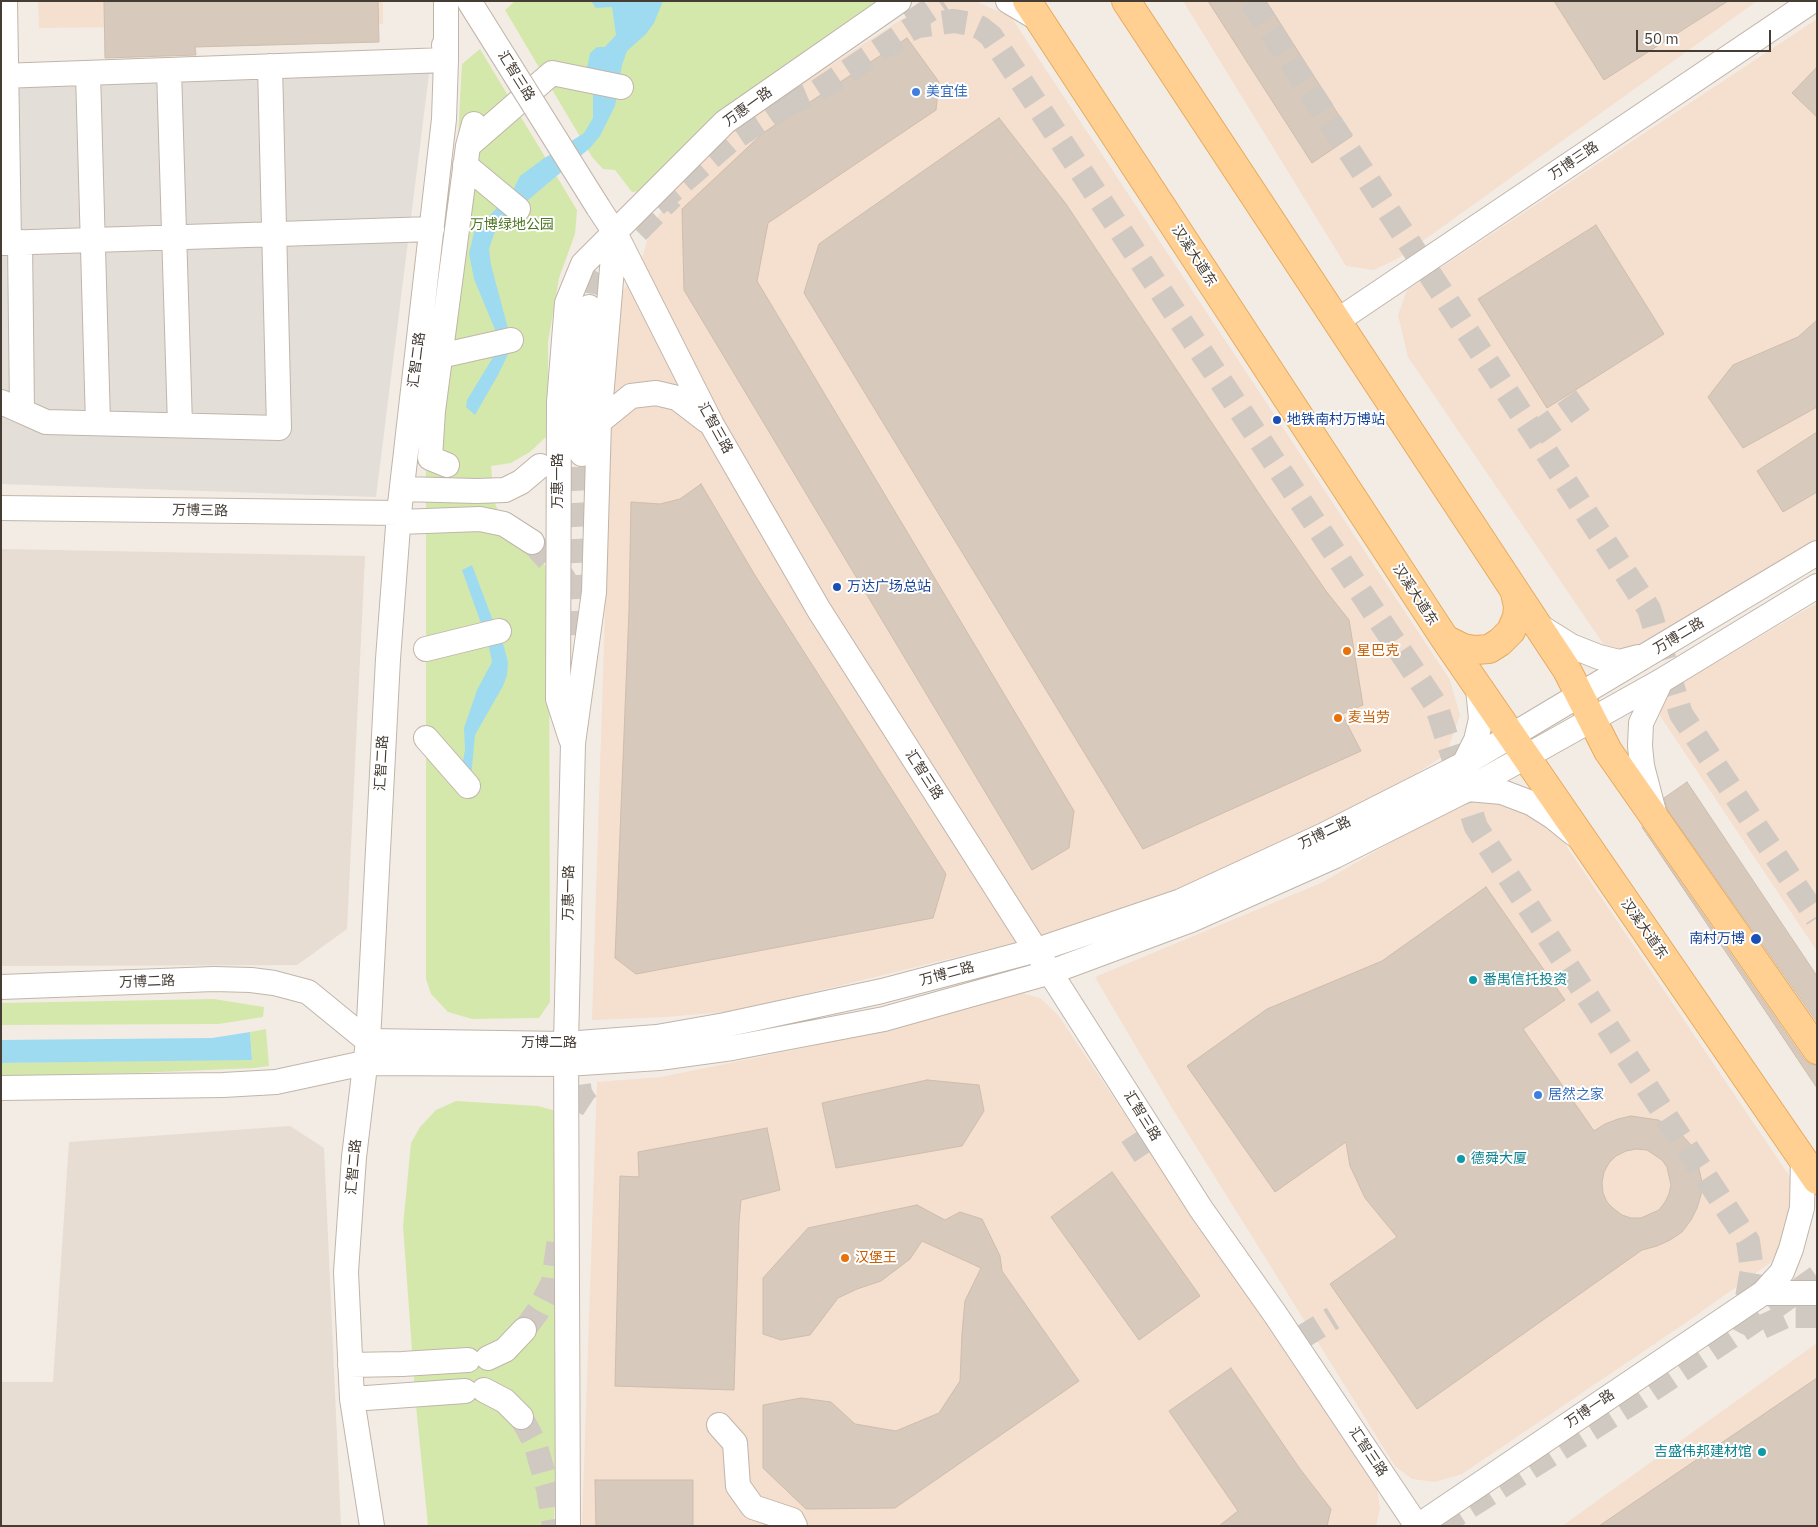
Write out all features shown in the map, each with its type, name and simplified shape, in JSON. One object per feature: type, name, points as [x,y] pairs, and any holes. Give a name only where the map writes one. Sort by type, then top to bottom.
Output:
[{"type":"main road","points":[[1126,1],[1567,670],[1608,751],[1817,1050]]},
{"type":"main road","name":"汉溪大道东","points":[[1033,10],[1445,640],[1810,1169]]},
{"type":"main road","points":[[1445,640],[1463,648],[1475,650],[1489,649],[1500,642],[1511,631],[1517,617],[1518,606],[1515,593]]},
{"type":"street","points":[[5,1],[4,76],[10,243],[12,407],[46,422],[279,428],[270,66]]},
{"type":"street","points":[[4,76],[446,60],[438,1]]},
{"type":"street","name":"汇智二路","points":[[372,1526],[352,1399],[346,1272],[354,1157],[366,1052],[388,659],[399,517],[444,119],[446,1]]},
{"type":"street","name":"汇智三路","points":[[468,1],[615,233],[712,425],[819,610],[1201,1209],[1275,1314],[1417,1526]]},
{"type":"street","points":[[1008,1],[1033,10]]},
{"type":"street","name":"万博三路","points":[[1337,321],[1812,1]]},
{"type":"street","name":"万惠一路","points":[[573,743],[558,699],[559,402],[567,303],[583,264],[725,122],[899,2]]},
{"type":"street","points":[[170,70],[180,425]]},
{"type":"street","points":[[88,73],[98,424]]},
{"type":"street","points":[[446,465],[430,458],[433,411],[469,145],[552,74],[622,87]]},
{"type":"street","points":[[469,145],[511,203]]},
{"type":"street","points":[[10,243],[432,229]]},
{"type":"street","name":"万惠一路","points":[[568,1526],[566,1054],[573,743],[594,592],[599,422],[615,233]]},
{"type":"street","points":[[573,743],[582,581],[582,394],[590,307]]},
{"type":"street","points":[[440,356],[504,342]]},
{"type":"street","points":[[599,422],[631,396],[656,394],[677,398],[712,425]]},
{"type":"street","points":[[402,489],[505,490],[521,482],[540,466]]},
{"type":"street","name":"万博三路","points":[[1,508],[480,519],[504,524],[532,542]]},
{"type":"street","name":"万博二路","points":[[1,1088],[223,1085],[276,1082],[366,1052],[566,1054],[659,1058],[741,1046],[884,1018],[1051,972],[1191,920],[1335,856],[1468,789],[1580,696],[1817,553]]},
{"type":"street","name":"万博二路","points":[[566,1054],[724,1025],[882,991],[1037,950],[1181,901],[1322,836],[1464,764],[1593,721],[1817,586]]},
{"type":"street","points":[[1537,624],[1571,646],[1599,658],[1619,662],[1648,655]]},
{"type":"street","points":[[426,649],[499,631]]},
{"type":"street","points":[[1656,819],[1642,766],[1640,746],[1641,723],[1661,681]]},
{"type":"street","points":[[1464,764],[1476,740],[1481,719],[1478,688]]},
{"type":"street","points":[[426,738],[468,786]]},
{"type":"street","points":[[1468,789],[1502,792],[1531,803],[1553,817],[1584,842]]},
{"type":"street","name":"万博二路","points":[[1,987],[214,979],[274,983],[308,992],[366,1052]]},
{"type":"street","name":"万博一路","points":[[1417,1526],[1763,1292],[1782,1272],[1791,1249],[1810,1169]]},
{"type":"street","points":[[1763,1292],[1817,1292]]},
{"type":"street","points":[[350,1365],[478,1359],[505,1350],[524,1330]]},
{"type":"street","points":[[352,1399],[474,1391],[505,1401],[522,1417]]},
{"type":"street","points":[[720,1425],[735,1443],[738,1486],[753,1507],[792,1520],[795,1526]]},
{"type":"shaded area","points":[[38,1],[383,1],[383,24],[39,28]]},
{"type":"shaded area","points":[[930,1],[975,1],[1011,17],[1450,680],[1460,715],[1446,754],[1390,791],[1226,877],[1038,937],[736,1011],[666,1017],[592,1020],[611,423],[620,296],[642,259],[648,237],[678,177],[719,137]]},
{"type":"shaded area","points":[[1183,1],[1757,1],[1399,258],[1374,270],[1346,266]]},
{"type":"shaded area","points":[[1817,19],[1817,542],[1670,639],[1619,649],[1604,645],[1408,357],[1398,315],[1407,290]]},
{"type":"shaded area","points":[[430,66],[376,497],[1,484],[1,74]]},
{"type":"shaded area","points":[[1,549],[365,556],[347,929],[297,965],[1,966]]},
{"type":"shaded area","points":[[1817,603],[1817,951],[1657,711],[1668,691]]},
{"type":"shaded area","points":[[1478,798],[1500,801],[1545,822],[1563,841],[1790,1177],[1794,1224],[1770,1263],[1684,1324],[1462,1474],[1435,1482],[1412,1479],[1395,1466],[1172,1108],[1095,977],[1321,883],[1459,803]]},
{"type":"shaded area","points":[[1021,993],[1040,998],[1058,1015],[1377,1489],[1380,1509],[1376,1526],[582,1526],[597,1082],[661,1077],[808,1047]]},
{"type":"shaded area","points":[[290,1126],[324,1148],[341,1526],[1,1526],[1,1382],[53,1382],[69,1142]]},
{"type":"shaded area","name":"吉盛伟邦建材馆","points":[[1817,1343],[1817,1526],[1562,1526]]},
{"type":"green space","points":[[515,1],[884,1],[649,190],[632,192],[615,170],[603,169],[592,157],[505,10]]},
{"type":"green space","name":"万博绿地公园","points":[[480,49],[577,210],[575,234],[559,278],[548,342],[546,437],[530,452],[511,463],[491,466],[494,501],[509,535],[549,569],[550,1002],[539,1018],[472,1019],[448,1012],[431,994],[426,979],[426,415],[457,156],[462,64]]},
{"type":"green space","points":[[214,999],[264,1007],[263,1017],[219,1024],[1,1025],[1,1003]]},
{"type":"green space","points":[[266,1029],[269,1066],[137,1073],[1,1076],[1,1063],[252,1059],[250,1032]]},
{"type":"green space","points":[[456,1101],[538,1106],[556,1111],[563,1122],[554,1526],[428,1526],[416,1406],[403,1226],[411,1143],[420,1127],[436,1110]]},
{"type":"water","points":[[591,1],[663,1],[654,23],[646,34],[627,51],[622,65],[615,106],[600,136],[590,148],[502,222],[494,234],[489,249],[491,265],[512,346],[475,415],[466,407],[467,400],[498,349],[496,332],[474,279],[469,254],[474,232],[512,192],[520,176],[584,133],[593,118],[593,89],[587,68],[590,53],[597,47],[605,47],[616,35],[612,7],[596,8]]},
{"type":"water","points":[[472,565],[495,626],[483,629],[462,570]]},
{"type":"water","points":[[501,636],[508,662],[507,675],[503,686],[475,735],[471,778],[461,771],[465,750],[464,728],[477,690],[492,662],[488,642]]},
{"type":"water","points":[[250,1032],[252,1060],[1,1063],[1,1040],[212,1038]]},
{"type":"building","points":[[104,1],[378,1],[379,42],[195,47],[196,55],[105,58]]},
{"type":"building","points":[[1208,1],[1266,1],[1352,136],[1312,163]]},
{"type":"building","points":[[1554,1],[1728,1],[1604,80]]},
{"type":"building","points":[[907,38],[939,82],[936,110],[768,223],[757,281],[1074,811],[1069,848],[1032,870],[684,290],[682,209],[763,133]]},
{"type":"building","points":[[1817,67],[1817,117],[1792,93]]},
{"type":"building","points":[[999,118],[1066,204],[1264,501],[1326,591],[1349,620],[1363,705],[1342,714],[1361,751],[1143,849],[804,293],[819,244]]},
{"type":"building","points":[[1596,225],[1664,334],[1547,408],[1478,299]]},
{"type":"building","points":[[1817,320],[1817,407],[1743,448],[1708,397],[1733,365],[1798,337]]},
{"type":"building","points":[[1817,432],[1817,492],[1783,512],[1757,471]]},
{"type":"building","points":[[701,484],[756,577],[946,874],[933,918],[636,974],[615,958],[629,611],[631,502],[660,504],[680,499]]},
{"type":"building","points":[[1687,782],[1817,976],[1817,1022],[1667,809],[1664,798]]},
{"type":"building","points":[[1642,827],[1804,1059],[1810,1064],[1817,1065],[1817,1088]]},
{"type":"building","points":[[1486,887],[1565,1000],[1523,1029],[1594,1131],[1605,1124],[1631,1116],[1658,1120],[1681,1134],[1690,1144],[1696,1156],[1702,1182],[1697,1208],[1682,1232],[1657,1246],[1642,1250],[1417,1409],[1330,1284],[1397,1237],[1365,1198],[1350,1166],[1346,1142],[1275,1192],[1187,1066],[1267,1009],[1382,961]],"holes":[[[1636,1149],[1647,1150],[1662,1160],[1667,1167],[1671,1185],[1669,1194],[1659,1210],[1641,1218],[1631,1218],[1622,1215],[1607,1202],[1603,1193],[1604,1172],[1616,1156]]]},
{"type":"building","points":[[927,1080],[979,1085],[984,1111],[962,1146],[836,1168],[822,1103]]},
{"type":"building","points":[[767,1128],[780,1190],[741,1200],[734,1390],[615,1386],[620,1176],[639,1177],[638,1152]]},
{"type":"building","points":[[1112,1172],[1200,1296],[1139,1340],[1051,1217]]},
{"type":"building","points":[[917,1205],[945,1220],[960,1212],[982,1219],[1000,1256],[1002,1271],[1079,1381],[895,1508],[806,1509],[763,1468],[763,1405],[801,1398],[831,1402],[855,1424],[896,1431],[939,1413],[960,1381],[965,1301],[981,1268],[922,1241],[910,1259],[881,1281],[838,1298],[810,1335],[781,1340],[763,1334],[763,1278],[808,1228]]},
{"type":"building","points":[[1231,1368],[1300,1469],[1331,1509],[1327,1526],[1219,1526],[1238,1511],[1169,1411]]},
{"type":"building","name":"吉盛伟邦建材馆","points":[[1817,1378],[1817,1526],[1599,1526]]},
{"type":"building","points":[[595,1480],[693,1480],[693,1526],[596,1526]]},
{"type":"tunnel","points":[[910,23],[943,1]]},
{"type":"tunnel","points":[[1251,1],[1649,609],[1681,714],[1817,918]]},
{"type":"tunnel","points":[[785,105],[816,92],[909,30],[918,26],[954,21],[972,24],[991,36],[1436,705],[1476,827],[1748,1241],[1752,1269],[1746,1304],[1727,1340]]},
{"type":"tunnel","points":[[656,205],[729,142],[798,96]]},
{"type":"tunnel","points":[[612,257],[672,197]]},
{"type":"tunnel","points":[[579,328],[586,289],[609,252],[619,240]]},
{"type":"tunnel","points":[[1535,434],[1583,400]]},
{"type":"tunnel","points":[[572,431],[582,637]]},
{"type":"tunnel","points":[[532,542],[566,582]]},
{"type":"tunnel","points":[[578,1049],[580,1093],[586,1103],[592,1107]]},
{"type":"tunnel","points":[[1128,1152],[1163,1129]]},
{"type":"tunnel","points":[[524,1330],[538,1311],[553,1282],[559,1238]]},
{"type":"tunnel","points":[[1439,1526],[1640,1398],[1817,1277]]},
{"type":"tunnel","points":[[1762,1327],[1786,1316],[1817,1316]]},
{"type":"tunnel","points":[[1299,1339],[1333,1318]]},
{"type":"tunnel","points":[[521,1417],[535,1443],[548,1489],[554,1526]]},
{"type":"place","name":"美宜佳","points":[[916,92]]},
{"type":"place","name":"地铁南村万博站","points":[[1277,420]]},
{"type":"place","name":"万达广场总站","points":[[837,587]]},
{"type":"place","name":"星巴克","points":[[1347,651]]},
{"type":"place","name":"麦当劳","points":[[1338,718]]},
{"type":"place","name":"南村万博","points":[[1756,939]]},
{"type":"place","name":"番禺信托投资","points":[[1473,980]]},
{"type":"place","name":"居然之家","points":[[1538,1095]]},
{"type":"place","name":"德舜大厦","points":[[1461,1159]]},
{"type":"place","name":"汉堡王","points":[[845,1258]]},
{"type":"place","name":"吉盛伟邦建材馆","points":[[1762,1452]]}]
